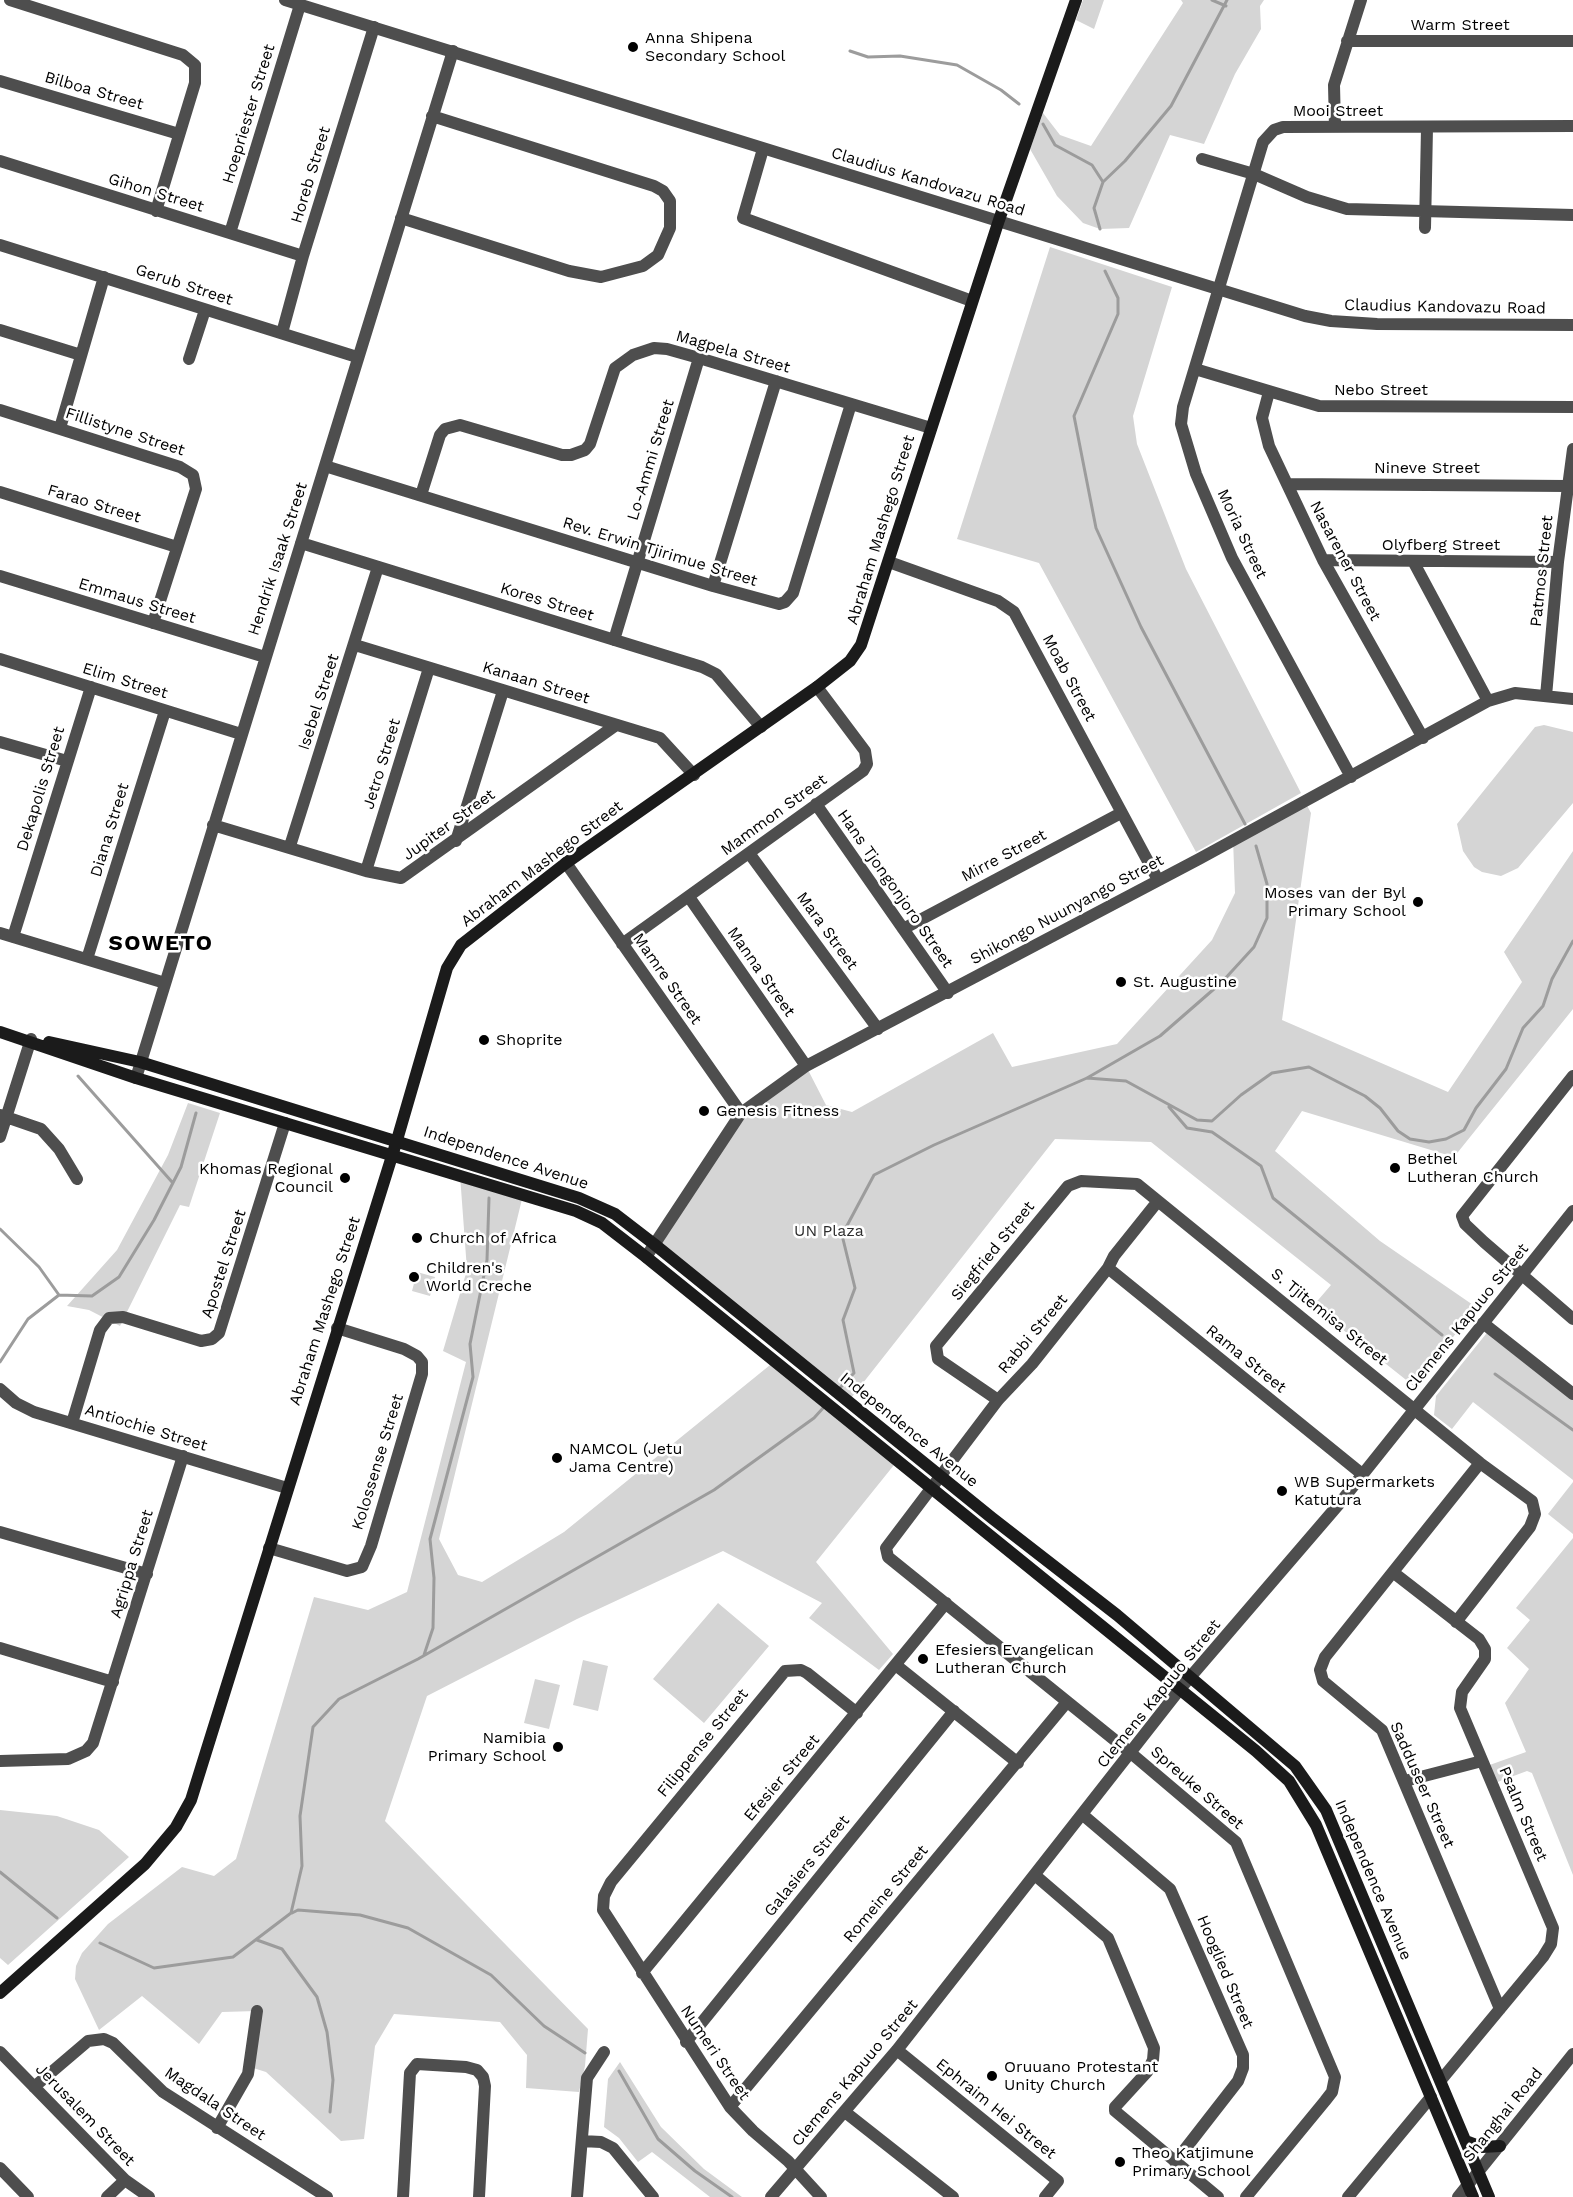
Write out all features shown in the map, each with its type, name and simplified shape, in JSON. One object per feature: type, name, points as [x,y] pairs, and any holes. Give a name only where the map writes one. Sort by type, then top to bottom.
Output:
[{"type":"main road","name":"Abraham Mashego Street","points":[[0,1993],[145,1864],[182,1819],[203,1767],[287,1488],[397,1140],[447,968],[462,945],[566,863],[817,687],[850,661],[861,645],[999,220],[1076,0]]},
{"type":"main road","name":"Independence Avenue","points":[[0,1032],[397,1140],[594,1203],[615,1214],[654,1244],[941,1477],[1117,1615],[1286,1757],[1316,1792],[1333,1826],[1490,2197]]},
{"type":"main road","name":"Independence Avenue","points":[[138,1070],[212,1093],[280,1121],[576,1211],[602,1223],[1276,1767],[1306,1806],[1473,2197]]},
{"type":"main road","points":[[1466,2141],[1482,2147],[1500,2146]]},
{"type":"street","points":[[10,0],[176,52],[195,65],[196,74],[156,211]]},
{"type":"street","name":"Claudius Kandovazu Road","points":[[285,0],[763,149],[1331,321],[1397,325],[1573,325]]},
{"type":"street","points":[[1335,127],[1334,85],[1361,0]]},
{"type":"street","name":"Hoepriester Street","points":[[230,233],[300,5]]},
{"type":"street","name":"Horeb Street","points":[[282,333],[303,256],[374,27]]},
{"type":"street","name":"Warm Street","points":[[1347,41],[1573,41]]},
{"type":"street","name":"Hendrik Isaak Street","points":[[138,1070],[453,51]]},
{"type":"street","name":"Bilboa Street","points":[[0,81],[179,134]]},
{"type":"street","points":[[401,218],[569,271],[601,277],[643,266],[658,255],[668,234],[672,212],[670,201],[663,191],[432,116]]},
{"type":"street","name":"Mooi Street","points":[[1220,289],[1263,142],[1274,130],[1335,127],[1573,126]]},
{"type":"street","points":[[1425,228],[1427,128]]},
{"type":"street","points":[[763,149],[743,218],[972,301]]},
{"type":"street","points":[[1202,159],[1254,174],[1307,197],[1347,209],[1573,215]]},
{"type":"street","name":"Gihon Street","points":[[0,161],[303,256]]},
{"type":"street","name":"Gerub Street","points":[[0,245],[357,357]]},
{"type":"street","points":[[60,428],[104,277]]},
{"type":"street","name":"Moria Street","points":[[1220,289],[1195,369],[1181,424],[1196,474],[1232,558],[1351,777]]},
{"type":"street","points":[[189,359],[205,309]]},
{"type":"street","points":[[0,330],[81,355]]},
{"type":"street","name":"Magpela Street","points":[[421,495],[437,443],[445,429],[460,424],[562,455],[571,455],[585,450],[590,444],[615,368],[623,361],[654,348],[667,349],[699,358],[931,428]]},
{"type":"street","name":"Lo-Ammi Street","points":[[614,640],[699,358]]},
{"type":"street","name":"Nebo Street","points":[[1195,369],[1319,406],[1573,407]]},
{"type":"street","points":[[713,586],[776,381]]},
{"type":"street","name":"Nasarener Street","points":[[1269,392],[1262,418],[1263,427],[1287,484],[1323,560],[1423,738]]},
{"type":"street","name":"Rev. Erwin Tjirimue Street","points":[[325,466],[713,586],[779,604],[789,598],[851,404]]},
{"type":"street","name":"Fillistyne Street","points":[[0,410],[180,467],[193,475],[196,489],[153,623]]},
{"type":"street","name":"Patmos Street","points":[[1546,696],[1558,562],[1573,449]]},
{"type":"street","name":"Nineve Street","points":[[1287,484],[1567,486]]},
{"type":"street","name":"Farao Street","points":[[0,492],[177,548]]},
{"type":"street","name":"Kores Street","points":[[301,543],[710,670],[761,727]]},
{"type":"street","name":"Olyfberg Street","points":[[1323,560],[1558,562]]},
{"type":"street","points":[[1413,561],[1488,701]]},
{"type":"street","name":"Moab Street","points":[[889,562],[998,601],[1014,612],[1158,880]]},
{"type":"street","name":"Isebel Street","points":[[290,846],[378,567]]},
{"type":"street","name":"Emmaus Street","points":[[0,576],[265,657]]},
{"type":"street","name":"Kanaan Street","points":[[355,645],[664,740],[694,775]]},
{"type":"street","name":"Elim Street","points":[[0,659],[241,734]]},
{"type":"street","name":"Jetro Street","points":[[366,871],[429,668]]},
{"type":"street","name":"Dekapolis Street","points":[[13,937],[91,687]]},
{"type":"street","name":"Mammon Street","points":[[622,945],[859,775],[867,764],[867,757],[817,687]]},
{"type":"street","points":[[456,841],[504,691]]},
{"type":"street","name":"Shikongo Nuunyango Street","points":[[646,1257],[741,1113],[806,1066],[948,993],[1488,701],[1515,693],[1573,699]]},
{"type":"street","name":"Diana Street","points":[[87,959],[165,711]]},
{"type":"street","name":"Jupiter Street","points":[[213,825],[290,846],[366,871],[401,878],[616,725]]},
{"type":"street","points":[[0,742],[67,761]]},
{"type":"street","name":"Hans Tjongonjoro Street","points":[[816,804],[948,993]]},
{"type":"street","name":"Mirre Street","points":[[903,928],[1121,813]]},
{"type":"street","name":"Mara Street","points":[[749,853],[878,1029]]},
{"type":"street","name":"Mamre Street","points":[[566,863],[741,1113]]},
{"type":"street","name":"Manna Street","points":[[689,897],[806,1066]]},
{"type":"street","points":[[0,933],[165,983]]},
{"type":"street","points":[[0,1137],[3,1115],[27,1040]]},
{"type":"street","points":[[1573,1076],[1462,1216],[1465,1224],[1521,1276],[1573,1319]]},
{"type":"street","points":[[3,1115],[30,1124],[50,1137],[77,1179]]},
{"type":"street","name":"Apostel Street","points":[[72,1423],[100,1330],[109,1318],[123,1317],[201,1341],[212,1339],[219,1333],[280,1121]]},
{"type":"street","name":"Siegfried Street","points":[[998,1401],[938,1359],[936,1346],[1068,1186],[1081,1181],[1132,1182],[1158,1201]]},
{"type":"street","name":"Rabbi Street","points":[[932,1488],[998,1401],[1032,1364],[1108,1268],[1113,1256],[1158,1201]]},
{"type":"street","name":"S. Tjitemisa Street","points":[[1158,1201],[1480,1463],[1527,1496],[1534,1505],[1535,1514],[1525,1533],[1456,1622]]},
{"type":"street","name":"Clemens Kapuuo Street","points":[[771,2197],[897,2050],[1132,1754],[1180,1689],[1362,1474],[1573,1211]]},
{"type":"street","name":"Rama Street","points":[[1108,1268],[1362,1474]]},
{"type":"street","points":[[1483,1323],[1573,1394]]},
{"type":"street","name":"Kolossense Street","points":[[269,1548],[347,1572],[362,1567],[371,1546],[422,1374],[423,1362],[404,1349],[337,1328]]},
{"type":"street","name":"Antiochie Street","points":[[0,1389],[25,1408],[287,1488]]},
{"type":"street","name":"Agrippa Street","points":[[0,1761],[68,1759],[86,1751],[93,1743],[99,1731],[183,1456]]},
{"type":"street","name":"Sadduseer Street","points":[[1480,1463],[1325,1657],[1320,1670],[1323,1681],[1379,1726],[1405,1781],[1500,2009]]},
{"type":"street","name":"Spreuke Street","points":[[932,1488],[886,1548],[888,1557],[1132,1754],[1236,1842],[1335,2076],[1335,2084],[1329,2097],[1246,2197]]},
{"type":"street","points":[[0,1532],[147,1574]]},
{"type":"street","name":"Psalm Street","points":[[1394,1572],[1479,1639],[1485,1649],[1485,1659],[1465,1687],[1459,1702],[1553,1928],[1551,1944],[1543,1958],[1441,2080]]},
{"type":"street","name":"Efesier Street","points":[[642,1973],[897,1666],[946,1603]]},
{"type":"street","points":[[0,1648],[113,1682]]},
{"type":"street","points":[[897,1666],[1018,1763]]},
{"type":"street","name":"Filippense Street","points":[[603,1910],[604,1896],[611,1882],[785,1671],[801,1670],[807,1673],[857,1713]]},
{"type":"street","name":"Romeine Street","points":[[730,2107],[1067,1702]]},
{"type":"street","name":"Galasiers Street","points":[[686,2042],[954,1711]]},
{"type":"street","points":[[1405,1781],[1482,1761]]},
{"type":"street","name":"Hooglied Street","points":[[1083,1815],[1170,1889],[1243,2055],[1243,2067],[1238,2081],[1175,2162]]},
{"type":"street","points":[[1036,1876],[1102,1930],[1111,1943],[1154,2048],[1153,2060],[1147,2072],[1115,2111],[1218,2197]]},
{"type":"street","name":"Numeri Street","points":[[603,1910],[730,2107],[821,2197]]},
{"type":"street","points":[[217,2128],[248,2074],[257,2011]]},
{"type":"street","name":"Magdala Street","points":[[34,2087],[88,2042],[104,2038],[113,2043],[163,2092],[327,2197]]},
{"type":"street","name":"Ephraim Hei Street","points":[[897,2050],[1058,2181],[1045,2197]]},
{"type":"street","name":"Jerusalem Street","points":[[0,2052],[125,2180],[149,2197]]},
{"type":"street","points":[[577,2197],[587,2078],[604,2052]]},
{"type":"street","name":"Shanghai Road","points":[[1458,2197],[1573,2054]]},
{"type":"street","points":[[403,2197],[410,2073],[417,2064],[466,2067],[477,2070],[483,2077],[485,2086],[479,2197]]},
{"type":"street","points":[[1348,2197],[1431,2097]]},
{"type":"street","points":[[845,2112],[953,2197]]},
{"type":"street","points":[[582,2141],[601,2142],[613,2148],[653,2197]]},
{"type":"street","points":[[0,2168],[28,2197]]},
{"type":"street","points":[[107,2197],[125,2180]]},
{"type":"green space","points":[[1083,0],[1104,0],[1094,29],[1076,20]]},
{"type":"green space","points":[[1181,0],[1264,0],[1260,6],[1261,29],[1235,74],[1204,144],[1170,135],[1129,228],[1100,229],[1083,223],[1057,196],[1030,149],[1043,113],[1060,135],[1091,146],[1183,3]]},
{"type":"green space","points":[[1050,247],[1172,287],[1133,416],[1137,444],[1186,569],[1301,793],[1196,852],[1039,563],[957,539]]},
{"type":"green space","points":[[1544,725],[1573,732],[1573,803],[1518,868],[1501,876],[1482,872],[1474,867],[1463,851],[1457,824],[1535,727]]},
{"type":"green space","name":"UN Plaza","points":[[1304,800],[1311,813],[1282,1020],[1448,1092],[1522,982],[1504,952],[1573,851],[1573,1009],[1454,1157],[1302,1111],[1275,1151],[1380,1241],[1476,1307],[1415,1387],[1313,1306],[1331,1285],[1151,1142],[1055,1139],[848,1402],[654,1245],[736,1119],[806,1066],[826,1105],[852,1112],[993,1033],[1012,1067],[1117,1044],[1212,940],[1235,893],[1233,839]]},
{"type":"green space","points":[[188,1103],[220,1113],[189,1207],[180,1205],[120,1326],[89,1310],[67,1306],[117,1250],[168,1155]]},
{"type":"green space","points":[[460,1175],[523,1195],[439,1539],[458,1575],[482,1582],[564,1532],[775,1361],[898,1460],[816,1562],[893,1654],[879,1670],[809,1618],[822,1603],[723,1551],[577,1619],[427,1696],[385,1821],[588,2029],[585,2066],[579,2092],[526,2088],[527,2055],[500,2022],[394,2014],[375,2046],[364,2139],[341,2141],[266,2072],[250,2067],[257,2011],[222,2012],[199,2044],[142,1996],[99,2030],[75,1979],[76,1966],[82,1953],[108,1924],[182,1867],[214,1876],[236,1859],[314,1597],[368,1610],[407,1592],[466,1362],[443,1351],[467,1270]]},
{"type":"green space","points":[[417,1272],[435,1277],[430,1296],[412,1291]]},
{"type":"green space","points":[[1490,1329],[1573,1394],[1573,1480],[1473,1402],[1452,1429],[1434,1415],[1436,1396]]},
{"type":"green space","points":[[1573,1482],[1573,1534],[1548,1514]]},
{"type":"green space","points":[[1573,1538],[1573,1875],[1532,1773],[1527,1771],[1492,1784],[1484,1767],[1526,1752],[1505,1703],[1529,1669],[1507,1648],[1530,1620],[1516,1608]]},
{"type":"green space","points":[[718,1603],[769,1646],[704,1723],[653,1679]]},
{"type":"green space","points":[[583,1660],[608,1666],[598,1711],[573,1705]]},
{"type":"green space","points":[[535,1679],[560,1685],[549,1729],[524,1723]]},
{"type":"green space","points":[[0,1810],[57,1816],[99,1830],[129,1857],[8,1965],[0,1958]]},
{"type":"green space","points":[[620,2062],[661,2127],[704,2169],[742,2197],[710,2197],[652,2152],[638,2162],[619,2138],[604,2127],[608,2079]]},
{"type":"waterway","points":[[1212,0],[1226,6]]},
{"type":"waterway","points":[[1100,229],[1094,208],[1103,182],[1125,161],[1171,106],[1227,0]]},
{"type":"waterway","points":[[850,51],[868,57],[900,56],[957,65],[1001,90],[1019,104]]},
{"type":"waterway","points":[[1043,124],[1055,145],[1092,165],[1103,182]]},
{"type":"waterway","points":[[1105,271],[1118,298],[1118,314],[1074,416],[1096,528],[1141,627],[1245,824]]},
{"type":"waterway","points":[[838,1390],[854,1373],[843,1320],[855,1288],[842,1235],[874,1175],[934,1145],[1087,1078],[1160,1036],[1222,982],[1254,947],[1267,918],[1267,884],[1256,846]]},
{"type":"waterway","points":[[1087,1078],[1126,1081],[1197,1120],[1212,1121],[1241,1095],[1272,1073],[1309,1067],[1365,1096],[1380,1108],[1398,1131],[1410,1139],[1429,1142],[1446,1139],[1464,1130],[1476,1108],[1506,1069],[1523,1028],[1543,1006],[1552,979],[1573,941]]},
{"type":"waterway","points":[[78,1076],[172,1182]]},
{"type":"waterway","points":[[1169,1107],[1187,1128],[1212,1132],[1261,1166],[1273,1198],[1442,1335]]},
{"type":"waterway","points":[[0,1362],[28,1319],[59,1295],[92,1296],[119,1277],[154,1220],[181,1167],[196,1113]]},
{"type":"waterway","points":[[424,1655],[433,1628],[434,1578],[430,1539],[473,1377],[470,1344],[487,1260],[489,1198]]},
{"type":"waterway","points":[[0,1229],[39,1267],[59,1295]]},
{"type":"waterway","points":[[1495,1374],[1573,1430]]},
{"type":"waterway","points":[[100,1943],[154,1968],[233,1957],[291,1913],[302,1866],[300,1816],[313,1727],[339,1699],[418,1659],[714,1490],[814,1418],[824,1407]]},
{"type":"waterway","points":[[0,1872],[57,1918]]},
{"type":"waterway","points":[[292,1913],[298,1910],[360,1915],[408,1928],[491,1975],[544,2026],[585,2053]]},
{"type":"waterway","points":[[257,1940],[282,1949],[317,1997],[327,2032],[333,2080],[330,2112]]},
{"type":"waterway","points":[[619,2071],[658,2139],[695,2171],[732,2197]]},
{"type":"place","name":"Anna Shipena Secondary School","points":[[633,47]]},
{"type":"place","name":"Moses van der Byl Primary School","points":[[1418,902]]},
{"type":"place","name":"St. Augustine","points":[[1121,982]]},
{"type":"place","name":"Shoprite","points":[[484,1040]]},
{"type":"place","name":"Genesis Fitness","points":[[704,1111]]},
{"type":"place","name":"Bethel Lutheran Church","points":[[1395,1168]]},
{"type":"place","name":"Khomas Regional Council","points":[[345,1178]]},
{"type":"place","name":"Church of Africa","points":[[417,1238]]},
{"type":"place","name":"Children's World Creche","points":[[414,1277]]},
{"type":"place","name":"NAMCOL (Jetu Jama Centre)","points":[[557,1458]]},
{"type":"place","name":"WB Supermarkets Katutura","points":[[1282,1491]]},
{"type":"place","name":"Efesiers Evangelican Lutheran Church","points":[[923,1659]]},
{"type":"place","name":"Namibia Primary School","points":[[558,1747]]},
{"type":"place","name":"Oruuano Protestant Unity Church","points":[[992,2076]]},
{"type":"place","name":"Theo Katjimune Primary School","points":[[1120,2162]]},
{"type":"district","name":"SOWETO","points":[[161,944]]}]
